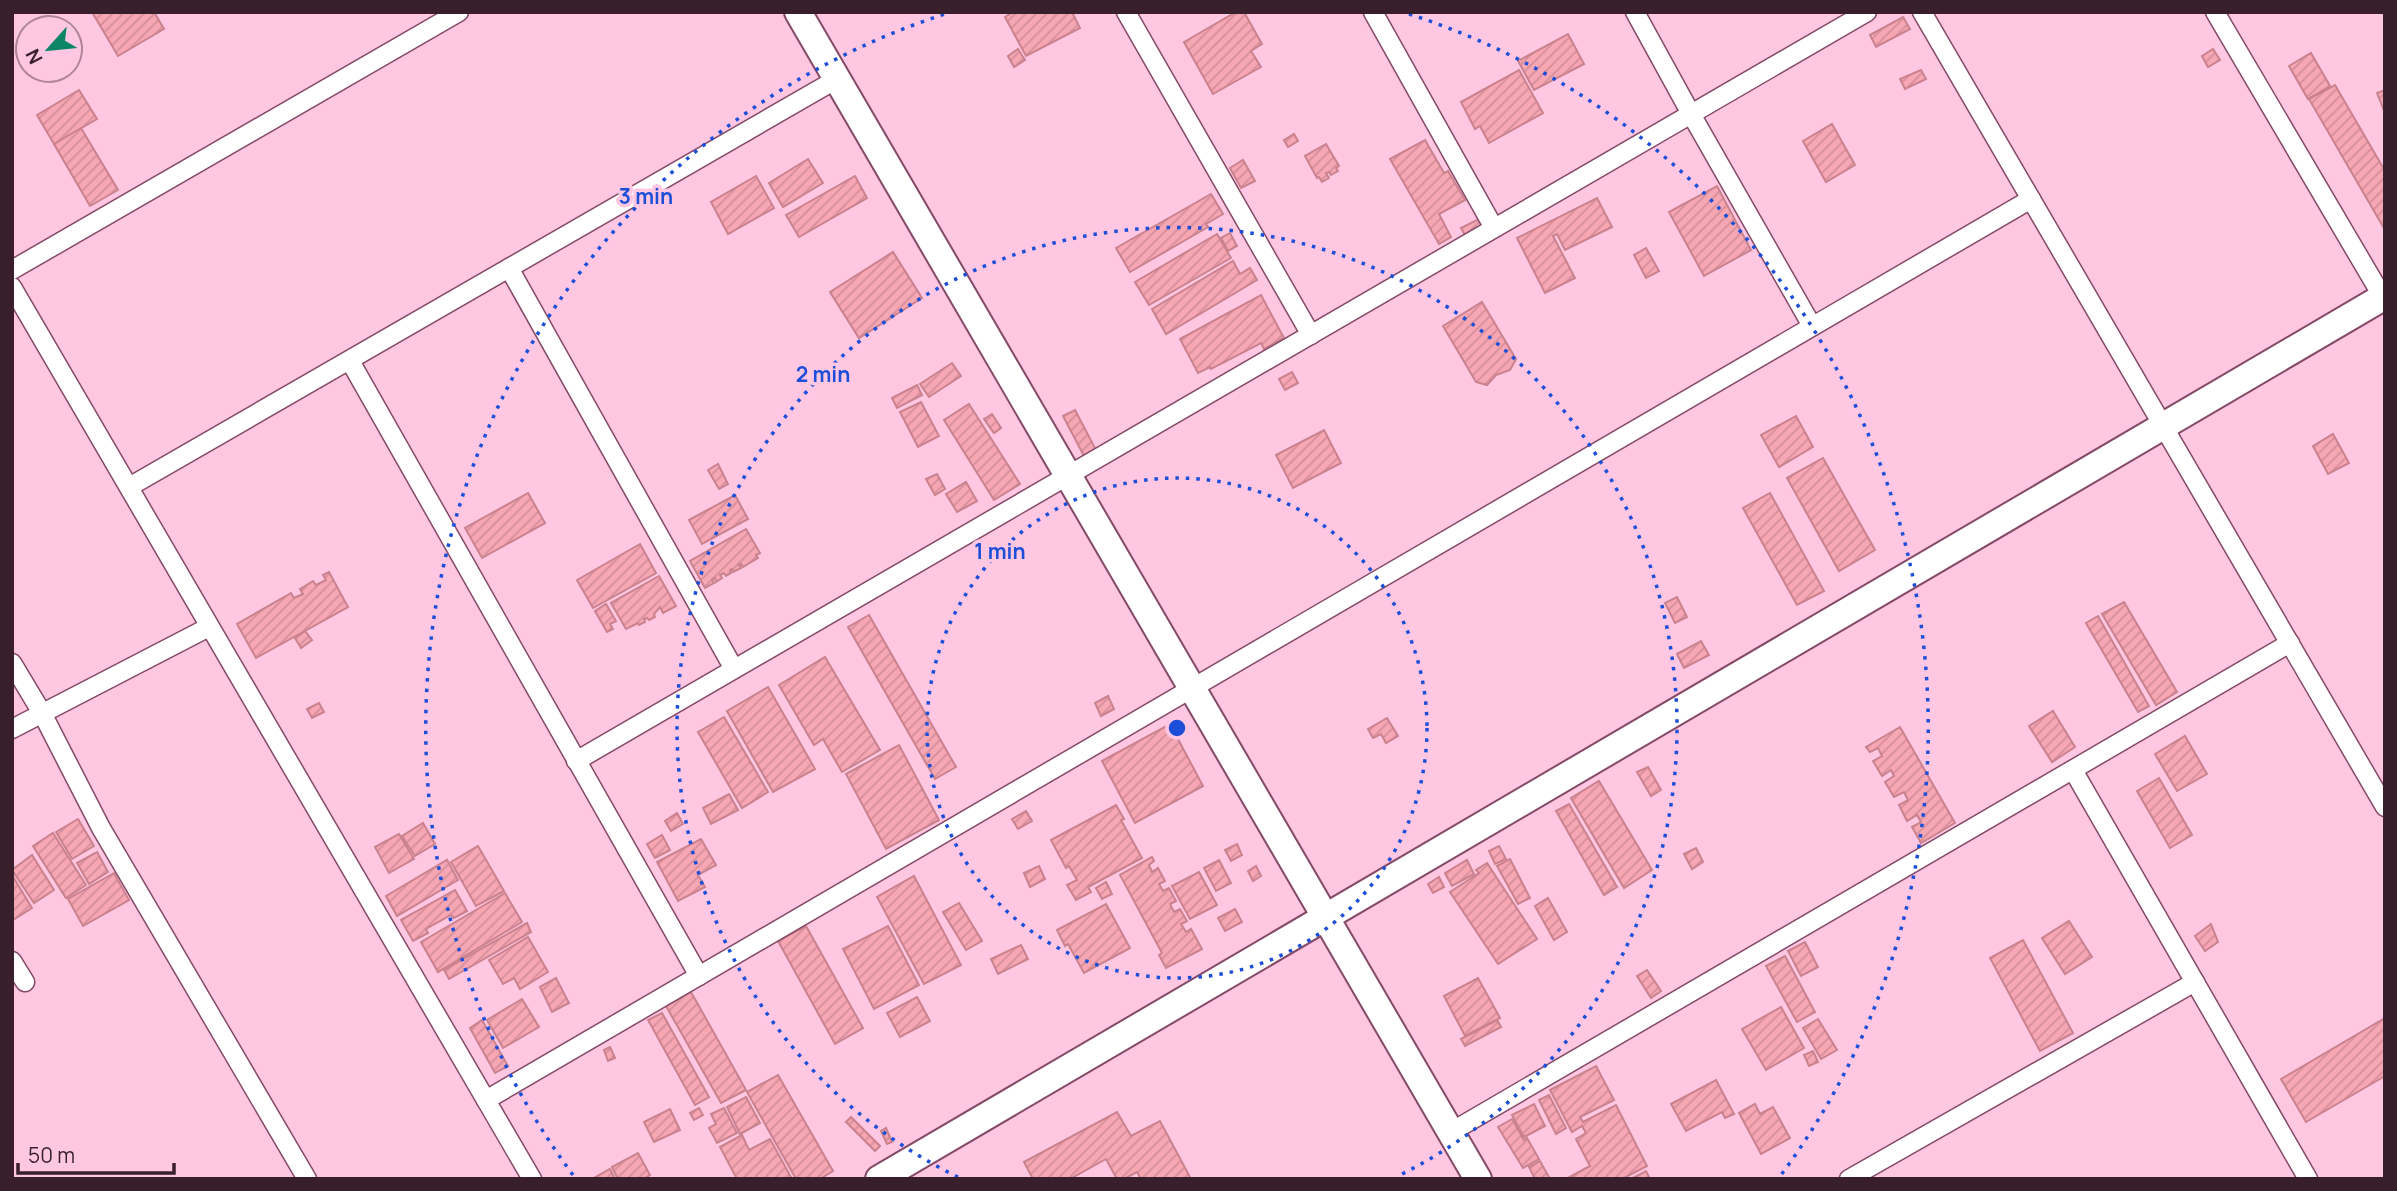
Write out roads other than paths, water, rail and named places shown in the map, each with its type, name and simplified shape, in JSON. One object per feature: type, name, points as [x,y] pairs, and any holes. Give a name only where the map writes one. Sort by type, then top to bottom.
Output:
[{"type":"street","points":[[12,270],[458,12]]},
{"type":"street","points":[[798,12],[1478,1179]]},
{"type":"street","points":[[1126,12],[1311,335]]},
{"type":"street","points":[[1373,12],[1494,228]]},
{"type":"street","points":[[1635,12],[1812,326]]},
{"type":"street","points":[[576,761],[1867,12]]},
{"type":"street","points":[[1922,12],[2385,807]]},
{"type":"street","points":[[879,1179],[2384,298],[2215,12]]},
{"type":"street","points":[[129,487],[837,79]]},
{"type":"street","points":[[486,1100],[2031,199]]},
{"type":"street","points":[[509,268],[734,669]]},
{"type":"street","points":[[14,292],[532,1179]]},
{"type":"street","points":[[350,361],[699,976]]},
{"type":"street","points":[[12,729],[209,627]]},
{"type":"street","points":[[1451,1132],[2290,643]]},
{"type":"street","points":[[12,663],[42,713],[101,828],[307,1179]]},
{"type":"street","points":[[2073,770],[2308,1179]]},
{"type":"street","points":[[12,961],[25,982]]},
{"type":"street","points":[[1849,1179],[2195,982]]}]
